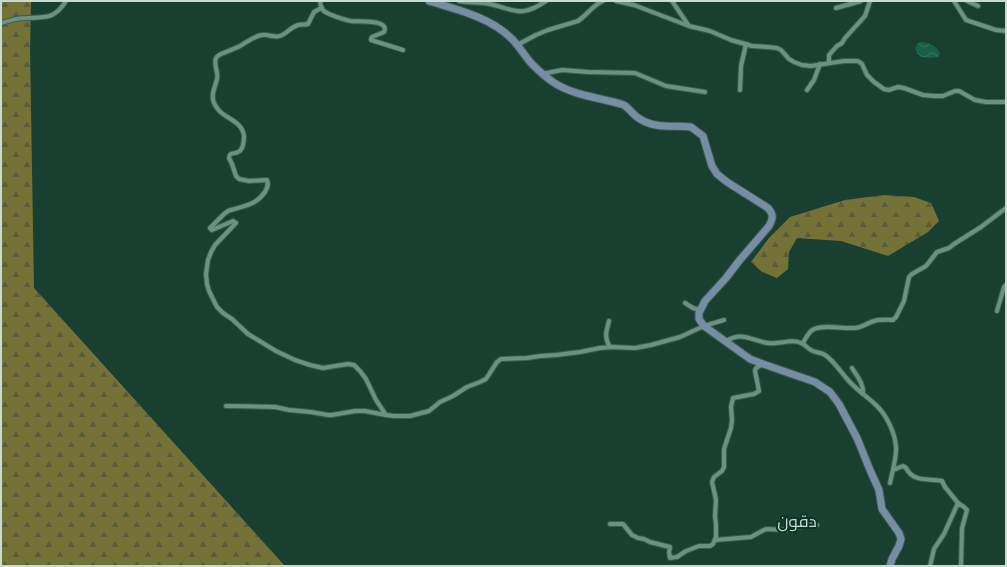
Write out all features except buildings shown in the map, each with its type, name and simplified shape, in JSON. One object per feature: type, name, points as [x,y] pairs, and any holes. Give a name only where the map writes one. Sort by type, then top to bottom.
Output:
[{"type":"main road","points":[[429,1],[482,19],[505,33],[517,45],[532,65],[550,80],[566,89],[624,105],[634,115],[647,124],[691,127],[696,130],[703,136],[712,166],[717,174],[771,211],[772,219],[769,226],[705,301],[700,310],[699,319],[704,326],[750,359],[815,382],[830,392],[857,438],[879,490],[882,509],[899,533],[901,539],[890,566]]},
{"type":"street","points":[[1,23],[52,15],[66,1]]},
{"type":"street","points":[[320,1],[321,8],[326,12],[349,21],[373,22],[384,25],[386,30],[372,37],[371,40],[403,50]]},
{"type":"street","points":[[459,1],[484,3],[523,11],[532,9],[546,1]]},
{"type":"street","points":[[517,45],[548,30],[578,21],[598,3],[603,1]]},
{"type":"street","points":[[616,1],[634,5],[689,26],[710,31],[731,40],[752,46],[768,46],[777,48],[781,50],[789,59],[802,65],[811,66],[844,61],[858,61],[862,64],[867,75],[884,89],[889,90],[898,87],[923,95],[935,96],[943,96],[959,91],[975,100],[986,102],[1006,102]]},
{"type":"street","points":[[672,1],[689,26]]},
{"type":"street","points":[[836,8],[861,1]]},
{"type":"street","points":[[829,63],[829,55],[842,43],[865,16],[870,1]]},
{"type":"street","points":[[954,1],[966,20],[996,30],[1006,31]]},
{"type":"street","points":[[967,1],[978,6]]},
{"type":"street","points":[[321,8],[314,12],[308,24],[296,25],[280,36],[265,34],[257,36],[216,58],[217,77],[212,98],[220,111],[238,124],[243,134],[243,142],[240,151],[231,153],[228,158],[232,164],[236,176],[239,179],[267,180],[268,183],[263,194],[254,202],[228,211],[210,228],[212,230],[233,221],[236,223],[215,245],[211,252],[208,260],[207,284],[215,304],[220,310],[232,318],[248,334],[276,351],[295,360],[316,367],[323,368],[348,364],[357,367],[366,379],[376,400],[386,415]]},
{"type":"street","points":[[740,90],[741,66],[746,44]]},
{"type":"street","points":[[807,90],[814,80],[820,64]]},
{"type":"street","points":[[542,74],[562,70],[635,73],[666,86],[705,92]]},
{"type":"street","points":[[803,343],[809,332],[816,328],[855,328],[880,320],[893,320],[904,301],[909,277],[912,274],[926,266],[937,252],[949,248],[982,227],[1006,208]]},
{"type":"street","points":[[997,311],[1004,287],[1006,285]]},
{"type":"street","points":[[685,304],[700,310]]},
{"type":"street","points":[[226,406],[275,407],[328,415],[365,411],[390,416],[410,416],[429,411],[440,402],[467,387],[486,379],[497,362],[501,359],[574,353],[610,347],[635,348],[680,337],[704,326],[724,320]]},
{"type":"street","points":[[610,321],[606,331],[606,340],[610,347]]},
{"type":"street","points":[[725,342],[737,336],[744,336],[768,344],[796,342],[803,343],[811,351],[826,355],[853,386],[878,407],[894,435],[896,447],[890,483]]},
{"type":"street","points":[[610,524],[623,524],[632,535],[638,538],[670,546],[670,558],[677,557],[686,551],[699,546],[710,546],[713,544],[716,537],[716,500],[712,482],[714,477],[722,472],[724,467],[724,449],[731,428],[731,407],[733,398],[759,392],[755,371],[756,368],[763,364]]},
{"type":"street","points":[[852,368],[861,382],[863,394]]},
{"type":"street","points":[[893,470],[903,466],[915,478],[942,481],[958,503],[967,510],[962,528],[961,566]]},
{"type":"street","points":[[930,566],[934,549],[944,534],[958,503]]},
{"type":"street","points":[[714,540],[751,537],[766,529],[788,530],[811,524],[817,525]]},
{"type":"green space","points":[[1,1],[31,1],[30,51],[34,288],[285,566],[1,566]]},
{"type":"green space","points":[[884,195],[914,197],[931,203],[939,221],[928,232],[888,256],[841,241],[797,238],[789,252],[788,269],[777,278],[762,272],[751,262],[769,238],[790,217],[845,200]]},
{"type":"water","points":[[920,42],[935,47],[940,54],[938,57],[921,57],[915,49],[917,44]]},
{"type":"district","name":"دقون","points":[[797,521]]}]
